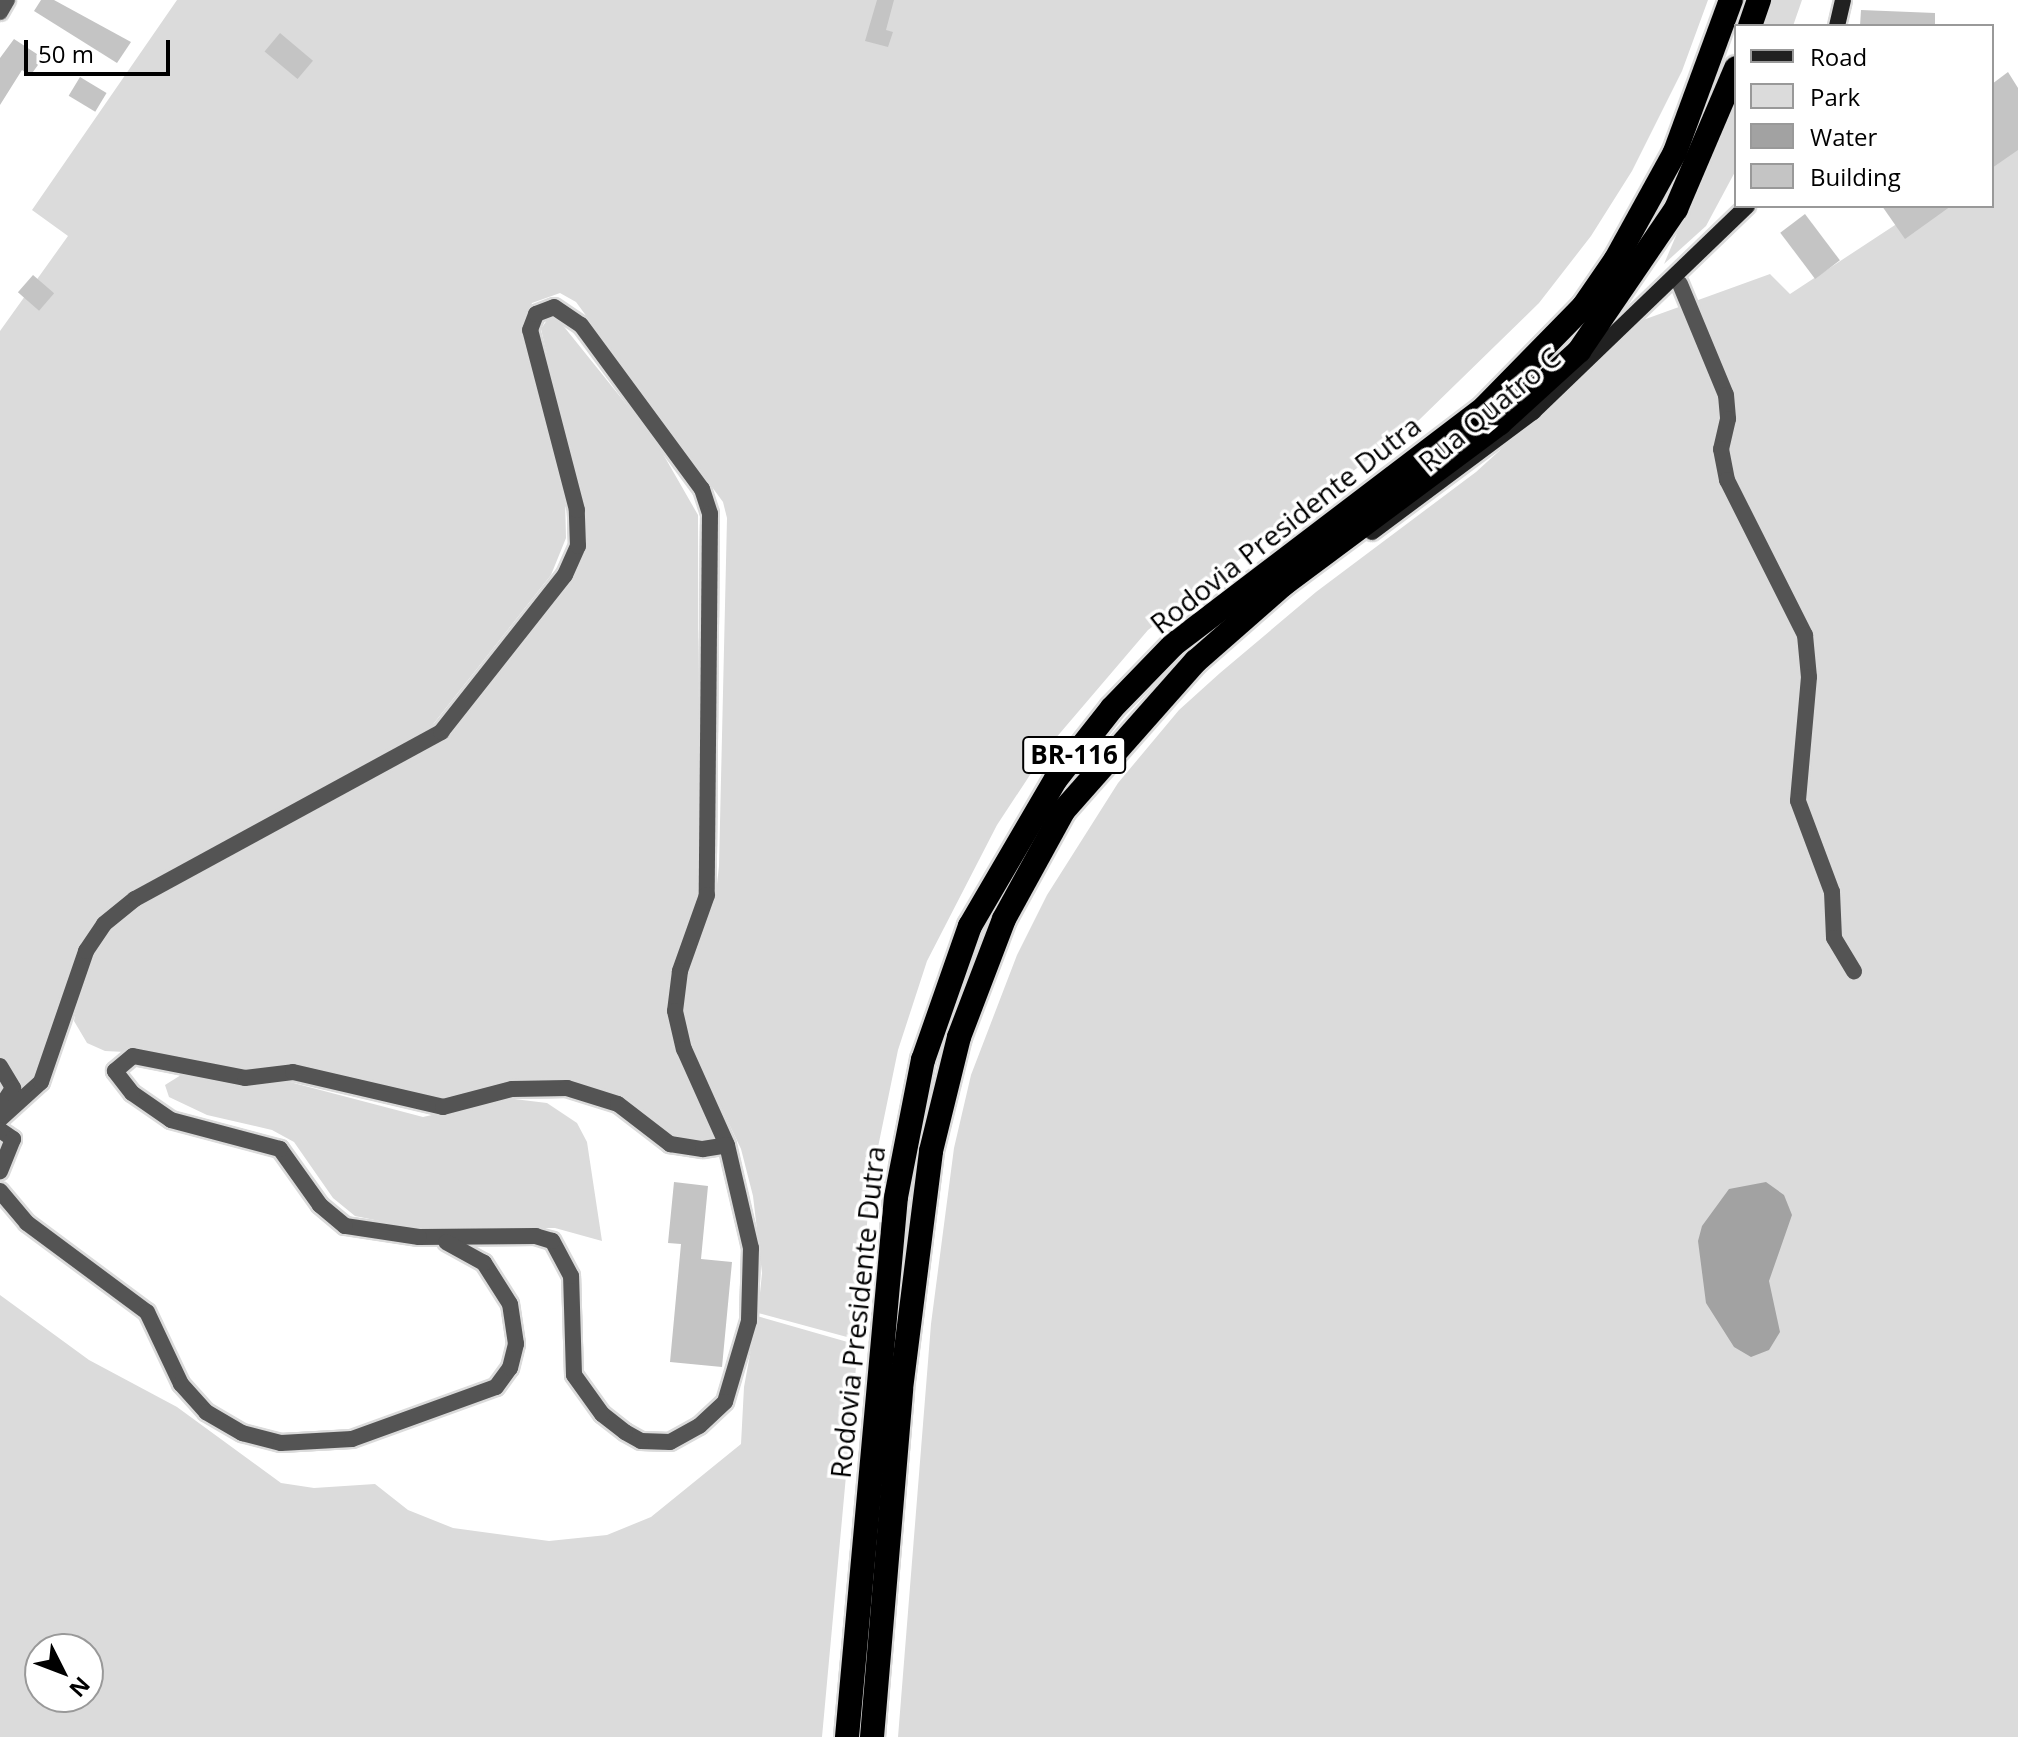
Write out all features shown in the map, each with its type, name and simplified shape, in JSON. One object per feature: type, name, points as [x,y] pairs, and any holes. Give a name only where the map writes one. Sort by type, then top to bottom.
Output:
[{"type":"highway","name":"Rodovia Presidente Dutra","points":[[847,1737],[894,1213],[923,1060],[970,926],[1056,779],[1112,708],[1173,645],[1485,407],[1583,307],[1616,259],[1675,152],[1731,0]]},
{"type":"highway","points":[[1751,24],[1759,0]]},
{"type":"highway","name":"Rodovia Presidente Dutra","points":[[872,1737],[920,1225],[944,1090],[978,978],[1004,919],[1064,810],[1149,709],[1239,623],[1500,423],[1579,351],[1676,209],[1734,73]]},
{"type":"street","points":[[0,11],[7,0]]},
{"type":"street","points":[[1837,24],[1843,0]]},
{"type":"street","name":"Rua Quatro C","points":[[1239,623],[1499,441],[1745,208]]},
{"type":"street","points":[[1680,284],[1726,395],[1721,449],[1727,480],[1805,635],[1809,677],[1798,801],[1832,892],[1834,938],[1854,971]]},
{"type":"street","points":[[0,1119],[41,1082],[86,951],[104,924],[135,899],[441,732],[565,575],[578,546],[577,510],[530,330],[536,314],[554,307],[581,325],[702,489],[710,514],[707,895],[680,971],[675,1011],[684,1049],[727,1145],[752,1258],[749,1321],[725,1402],[699,1426],[670,1442],[641,1441],[625,1432],[584,1393],[572,1359],[571,1276],[552,1241],[536,1236],[435,1238],[345,1226],[320,1205],[280,1149],[171,1120],[121,1082],[117,1066],[133,1056],[245,1078],[293,1072],[443,1107],[512,1089],[567,1088],[618,1104],[670,1144],[703,1149],[727,1145]]},
{"type":"street","points":[[0,1066],[13,1088],[0,1108]]},
{"type":"street","points":[[0,1130],[13,1139],[0,1172]]},
{"type":"street","points":[[0,1191],[27,1223],[147,1312],[181,1384],[206,1412],[242,1433],[281,1443],[352,1439],[487,1393],[502,1380],[516,1344],[505,1292],[484,1263],[435,1238]]},
{"type":"green space","points":[[177,0],[1708,0],[1682,71],[1632,171],[1591,236],[1539,303],[1419,420],[1148,630],[1049,746],[997,825],[927,961],[898,1050],[870,1186],[858,1340],[758,1313],[762,1273],[753,1196],[741,1149],[689,1040],[683,1013],[683,990],[716,893],[719,866],[727,518],[723,502],[576,302],[560,293],[532,303],[521,330],[565,497],[566,538],[551,575],[427,732],[98,922],[73,959],[41,1060],[30,1081],[0,1109],[0,331],[68,236],[32,210]]},
{"type":"green space","points":[[1768,0],[1802,0],[1794,24],[1761,24]]},
{"type":"green space","points":[[1734,99],[1734,174],[1706,226],[1664,264]]},
{"type":"green space","points":[[2018,144],[2018,1737],[898,1737],[931,1324],[954,1148],[971,1075],[1017,955],[1047,895],[1118,783],[1179,710],[1220,673],[1316,592],[1476,472],[1643,320],[1770,274],[1790,294],[1921,208],[1994,208],[1994,160]]},
{"type":"green space","points":[[557,318],[655,440],[698,515],[699,892],[670,975],[667,1002],[720,1141],[690,1145],[660,1130],[624,1097],[567,1081],[520,1081],[439,1100],[237,1070],[165,1054],[105,1051],[87,1043],[74,1021],[82,975],[101,937],[122,915],[409,756],[560,591],[581,504],[541,329],[547,320]]},
{"type":"green space","points":[[181,1075],[238,1085],[286,1081],[423,1117],[506,1098],[547,1103],[577,1123],[587,1142],[602,1241],[555,1228],[419,1229],[355,1216],[333,1198],[294,1142],[272,1130],[207,1115],[169,1097],[165,1085]]},
{"type":"green space","points":[[0,1295],[89,1360],[177,1407],[281,1483],[314,1488],[375,1484],[408,1510],[453,1528],[549,1541],[607,1535],[651,1517],[741,1444],[744,1387],[757,1316],[858,1345],[822,1737],[0,1737]]},
{"type":"water","points":[[1766,1182],[1784,1195],[1792,1215],[1769,1281],[1780,1332],[1769,1350],[1751,1357],[1734,1347],[1706,1303],[1698,1241],[1702,1226],[1729,1189]]},
{"type":"building","points":[[41,0],[54,0],[131,42],[117,63],[34,11]]},
{"type":"building","points":[[877,0],[894,0],[886,30],[893,32],[888,47],[865,41]]},
{"type":"building","points":[[1861,10],[1935,13],[1935,24],[1860,24]]},
{"type":"building","points":[[280,33],[313,61],[298,79],[265,51]]},
{"type":"building","points":[[14,39],[43,58],[30,76],[22,70],[0,105],[0,58]]},
{"type":"building","points":[[2008,72],[2018,88],[2018,150],[1994,167],[1994,82]]},
{"type":"building","points":[[80,77],[107,93],[95,112],[69,96]]},
{"type":"building","points":[[1883,208],[1948,208],[1905,239]]},
{"type":"building","points":[[1805,214],[1840,260],[1815,279],[1780,233]]},
{"type":"building","points":[[33,275],[54,293],[39,311],[18,292]]},
{"type":"building","points":[[674,1182],[708,1186],[701,1259],[732,1262],[722,1367],[670,1362],[681,1244],[668,1243]]}]
